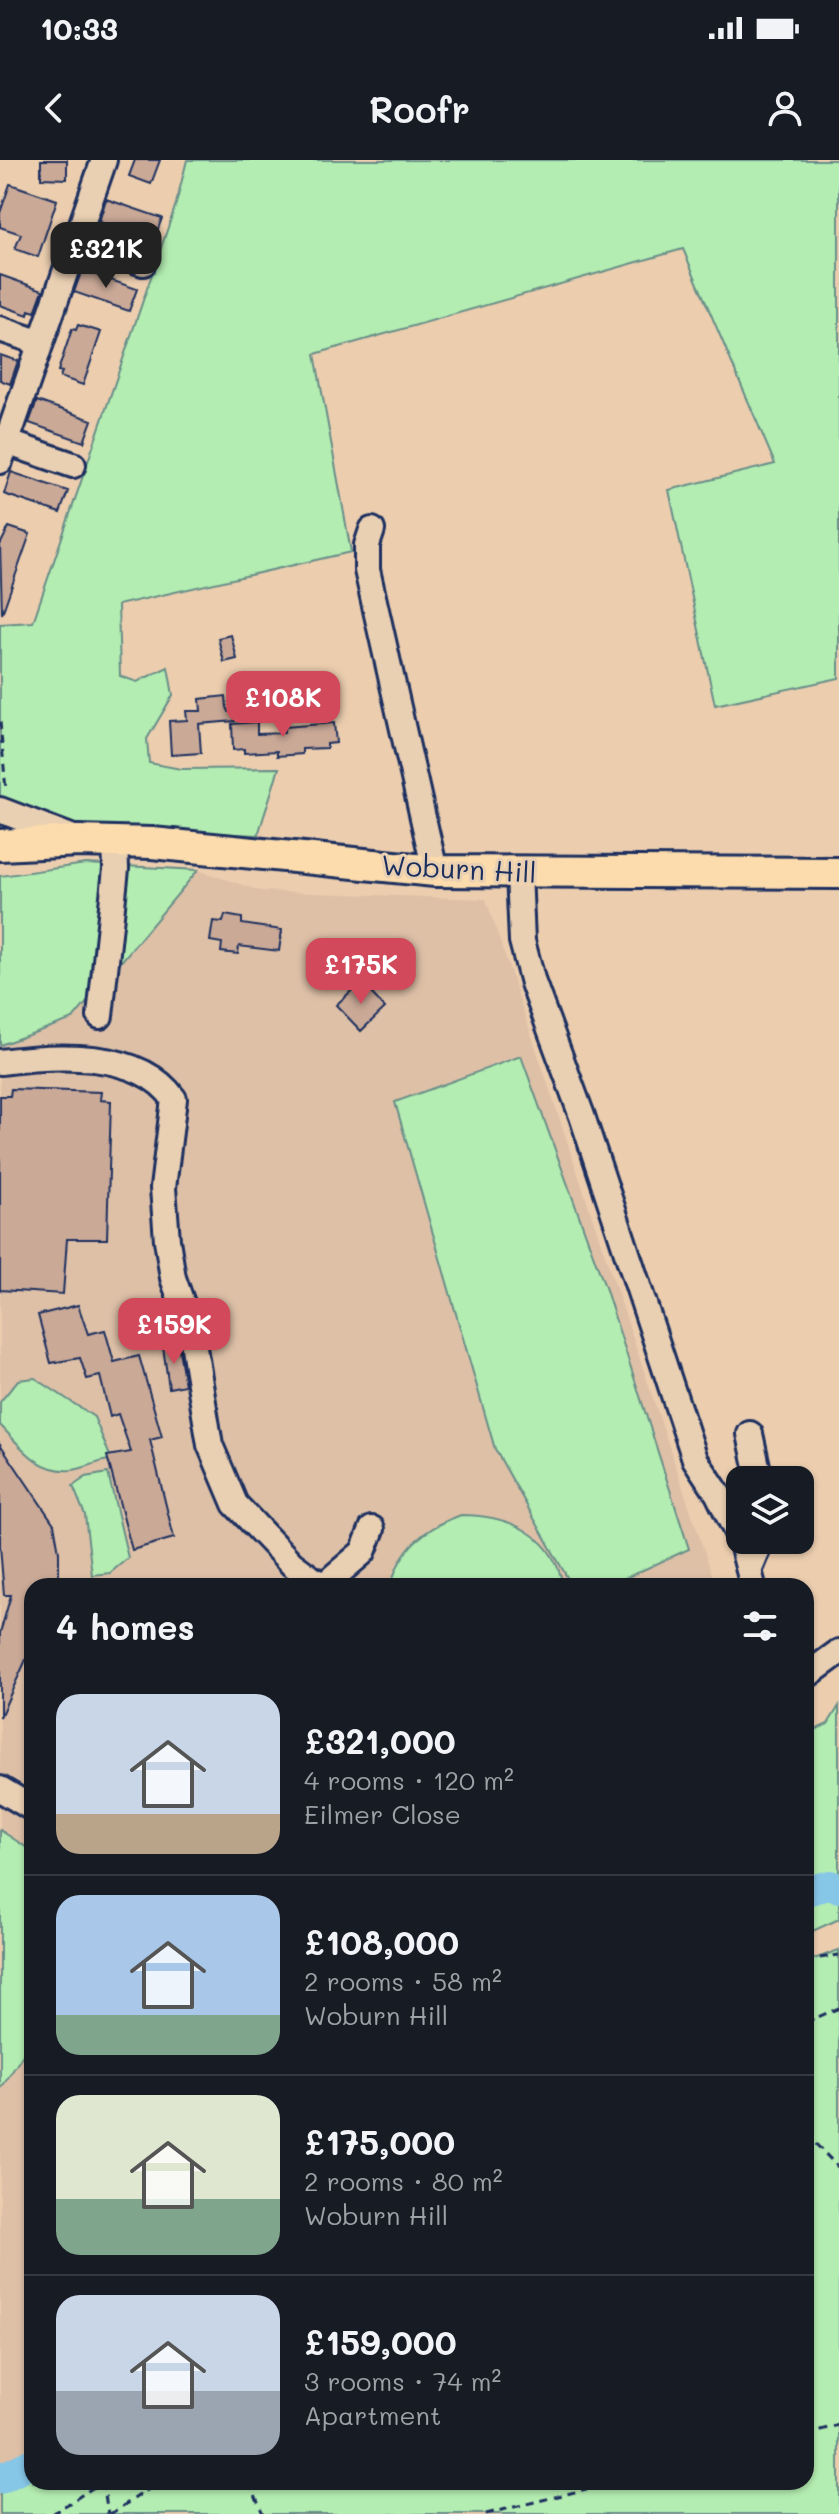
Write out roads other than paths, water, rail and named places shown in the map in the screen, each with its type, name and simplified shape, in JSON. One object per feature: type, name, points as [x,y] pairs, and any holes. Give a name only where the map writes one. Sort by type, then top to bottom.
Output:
[{"type":"main road","name":"Woburn Hill","points":[[0,845],[115,842],[435,871],[839,873]]},
{"type":"street","points":[[73,465],[3,452],[104,160]]},
{"type":"street","points":[[76,240],[143,263]]},
{"type":"street","points":[[0,329],[41,343]]},
{"type":"street","points":[[372,530],[367,545],[367,570],[435,871]]},
{"type":"street","name":"Woburn Hill","points":[[4,812],[79,841]]},
{"type":"street","points":[[100,1016],[116,869],[115,842]]},
{"type":"street","points":[[519,873],[522,941],[533,983],[582,1116],[695,1459],[726,1510]]},
{"type":"street","points":[[0,1062],[63,1055],[108,1062],[162,1082],[174,1099],[163,1188],[167,1240],[173,1278],[191,1329],[210,1445],[235,1504],[292,1564],[312,1578]]},
{"type":"street","points":[[750,1434],[757,1466]]},
{"type":"street","points":[[332,1578],[363,1552],[372,1529]]},
{"type":"street","points":[[745,1554],[752,1578]]},
{"type":"street","points":[[752,1578],[758,1554]]},
{"type":"street","points":[[814,1670],[839,1652]]},
{"type":"street","points":[[0,1789],[24,1803]]},
{"type":"waterway","points":[[814,1889],[830,1885],[839,1888]]},
{"type":"waterway","points":[[0,2479],[24,2467]]}]
